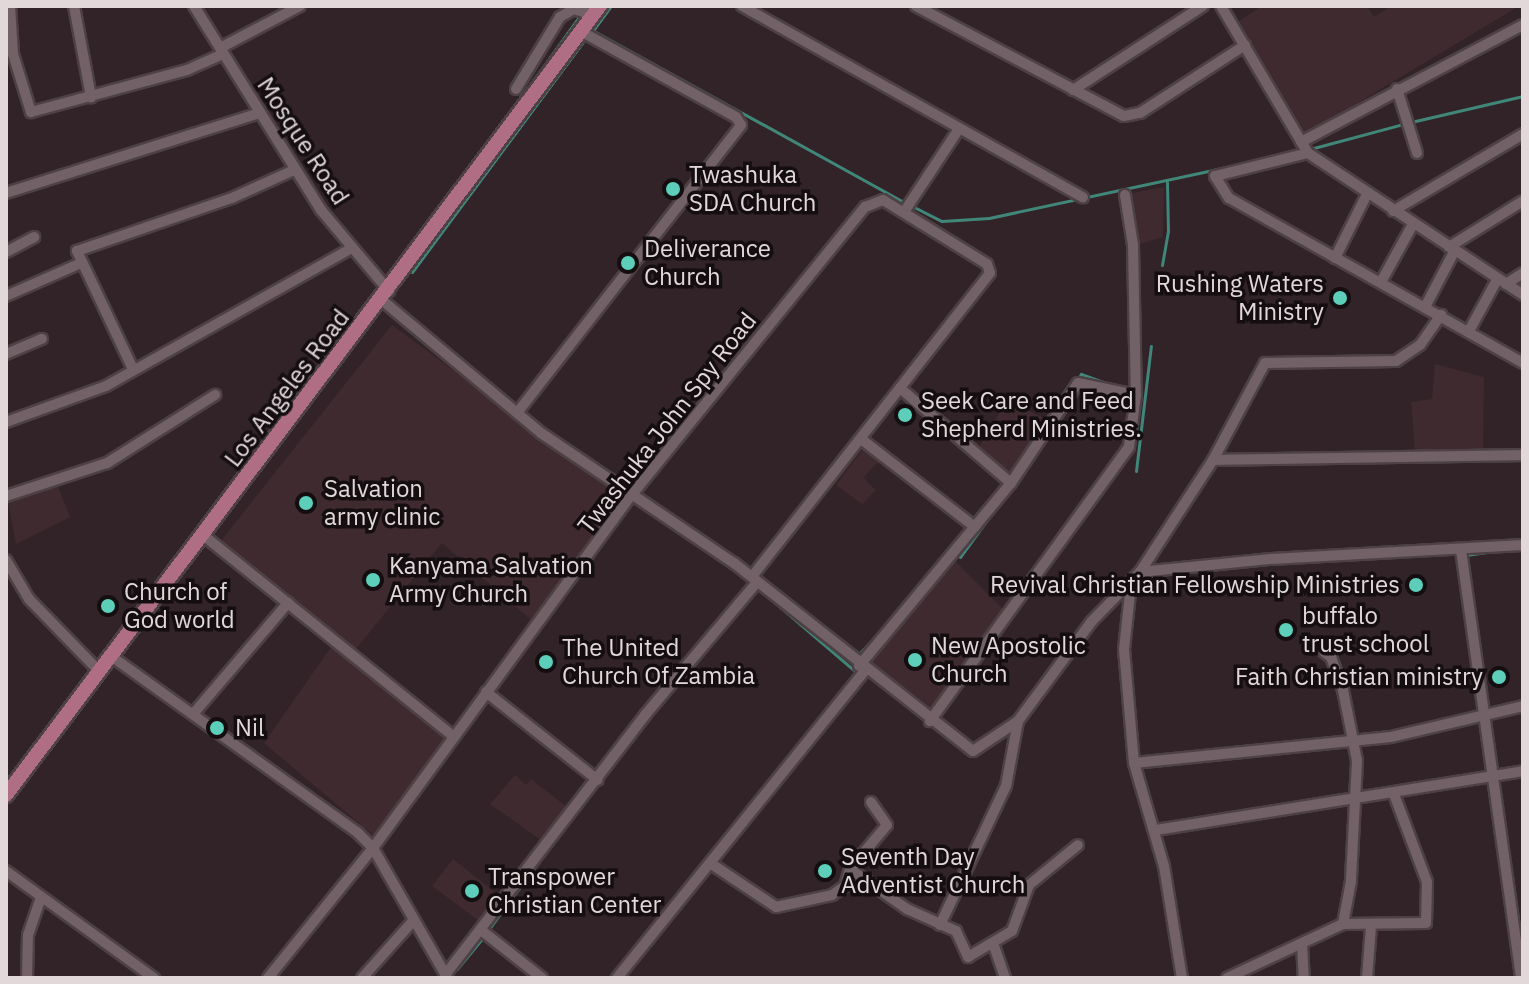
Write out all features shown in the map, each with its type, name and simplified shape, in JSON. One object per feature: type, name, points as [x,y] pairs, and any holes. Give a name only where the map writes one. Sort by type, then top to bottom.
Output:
[{"type":"main road","name":"Los Angeles Road","points":[[6,795],[596,11]]},
{"type":"street","points":[[10,6],[13,54],[29,110],[91,97],[222,51],[300,6]]},
{"type":"street","points":[[74,6],[91,97]]},
{"type":"street","name":"Mosque Road","points":[[194,6],[294,170],[385,295],[517,413],[755,579],[930,721],[978,751],[1018,721]]},
{"type":"street","points":[[742,6],[1083,197]]},
{"type":"street","points":[[916,6],[1116,114],[1132,115],[1245,45]]},
{"type":"street","points":[[1073,90],[1203,6]]},
{"type":"street","points":[[1221,6],[1308,153],[1523,295]]},
{"type":"street","points":[[516,89],[560,17],[574,9],[596,11]]},
{"type":"street","points":[[1301,142],[1523,25]]},
{"type":"street","points":[[517,413],[741,125],[725,111],[580,31]]},
{"type":"street","points":[[1397,89],[1417,153]]},
{"type":"street","points":[[6,193],[259,113]]},
{"type":"street","points":[[904,212],[959,129]]},
{"type":"street","points":[[1393,211],[1523,134]]},
{"type":"street","points":[[1308,153],[1215,176],[1229,198],[1523,363]]},
{"type":"street","points":[[133,369],[77,251],[232,198],[294,170]]},
{"type":"street","points":[[1335,258],[1367,194]]},
{"type":"street","points":[[930,721],[1129,447],[1136,395],[1133,245],[1125,195]]},
{"type":"street","name":"Twashuka John Spy Road","points":[[268,978],[373,848],[634,492],[868,203],[883,200],[991,269],[900,388]]},
{"type":"street","points":[[1425,307],[1452,248],[1523,201]]},
{"type":"street","points":[[1381,282],[1413,224]]},
{"type":"street","points":[[6,252],[34,237]]},
{"type":"street","points":[[6,422],[106,386],[352,248]]},
{"type":"street","points":[[6,296],[81,263]]},
{"type":"street","points":[[1469,331],[1502,281],[1523,273]]},
{"type":"street","points":[[940,925],[1006,786],[1018,721],[1092,621],[1140,572],[1213,460],[1265,363],[1396,361],[1420,345],[1441,315]]},
{"type":"street","points":[[6,354],[42,339]]},
{"type":"street","points":[[617,978],[713,865],[862,668],[1011,483],[1078,383],[1136,395]]},
{"type":"street","points":[[111,656],[311,796],[373,848],[446,976],[900,388],[1011,483]]},
{"type":"street","points":[[6,496],[107,463],[215,395]]},
{"type":"street","points":[[861,439],[975,527]]},
{"type":"street","points":[[1213,460],[1523,455]]},
{"type":"street","points":[[203,535],[454,737]]},
{"type":"street","points":[[1140,572],[1271,559],[1523,545]]},
{"type":"street","points":[[1461,550],[1521,978]]},
{"type":"street","points":[[6,560],[29,599],[99,671]]},
{"type":"street","points":[[1131,584],[1124,649],[1134,763],[1156,830],[1182,978]]},
{"type":"street","points":[[194,713],[288,603]]},
{"type":"street","points":[[1324,652],[1339,675],[1354,738],[1357,801],[1343,924]]},
{"type":"street","points":[[486,692],[598,780]]},
{"type":"street","points":[[1134,763],[1400,735],[1523,706]]},
{"type":"street","points":[[1156,830],[1357,801],[1523,771]]},
{"type":"street","points":[[1227,978],[1343,924],[1422,925],[1428,919],[1426,876],[1394,794]]},
{"type":"street","points":[[713,865],[776,907],[840,891],[850,869],[888,822],[871,802]]},
{"type":"street","points":[[850,869],[907,909],[960,934],[968,957],[1018,924],[1037,876],[1078,845]]},
{"type":"street","points":[[6,871],[40,900],[154,978]]},
{"type":"street","points":[[27,978],[28,935],[40,900]]},
{"type":"street","points":[[362,978],[413,921]]},
{"type":"street","points":[[1367,978],[1371,926]]},
{"type":"street","points":[[481,930],[542,978]]},
{"type":"street","points":[[993,943],[1005,978]]},
{"type":"street","points":[[1302,944],[1304,978]]},
{"type":"shaded area","points":[[1262,6],[1367,6],[1374,17],[1391,6],[1519,6],[1306,134],[1239,21]]},
{"type":"shaded area","points":[[1164,187],[1163,237],[1137,245],[1127,194]]},
{"type":"shaded area","points":[[392,325],[613,488],[606,522],[531,620],[442,543],[355,650],[220,542]]},
{"type":"shaded area","points":[[1435,364],[1484,377],[1483,450],[1415,452],[1411,402],[1432,399]]},
{"type":"shaded area","points":[[1006,401],[1049,420],[1007,476],[978,449]]},
{"type":"shaded area","points":[[867,444],[883,457],[863,478],[876,490],[862,504],[836,485]]},
{"type":"shaded area","points":[[56,481],[70,517],[16,544],[6,492]]},
{"type":"shaded area","points":[[951,557],[1013,619],[935,710],[867,659]]},
{"type":"shaded area","points":[[331,647],[450,738],[374,836],[264,743]]},
{"type":"shaded area","points":[[515,775],[526,785],[531,779],[572,811],[545,843],[490,804]]},
{"type":"shaded area","points":[[453,859],[502,898],[483,924],[432,886]]},
{"type":"waterway","points":[[594,29],[611,6]]},
{"type":"waterway","points":[[501,125],[579,17]]},
{"type":"waterway","points":[[592,30],[906,203]]},
{"type":"waterway","points":[[412,272],[586,38]]},
{"type":"waterway","points":[[1411,122],[1523,96]]},
{"type":"waterway","points":[[1310,149],[1403,124]]},
{"type":"waterway","points":[[914,207],[942,221],[989,218],[1255,161]]},
{"type":"waterway","points":[[1162,265],[1168,231],[1167,182]]},
{"type":"waterway","points":[[1136,471],[1151,346]]},
{"type":"waterway","points":[[1078,379],[1081,374],[1117,387]]},
{"type":"waterway","points":[[960,557],[1054,428]]},
{"type":"waterway","points":[[1008,476],[1031,444]]},
{"type":"waterway","points":[[983,509],[1005,481]]},
{"type":"waterway","points":[[1466,555],[1494,551]]},
{"type":"waterway","points":[[754,590],[759,589],[857,673],[853,678]]},
{"type":"waterway","points":[[856,657],[892,619]]},
{"type":"waterway","points":[[718,845],[798,746]]},
{"type":"waterway","points":[[488,930],[546,852]]},
{"type":"waterway","points":[[457,969],[485,935]]},
{"type":"waterway","points":[[609,978],[630,954]]},
{"type":"place","name":"Twashuka SDA Church","points":[[673,189]]},
{"type":"place","name":"Deliverance Church","points":[[628,263]]},
{"type":"place","name":"Rushing Waters Ministry","points":[[1340,298]]},
{"type":"place","name":"Seek Care and Feed Shepherd Ministries.","points":[[905,415]]},
{"type":"place","name":"Salvation army clinic","points":[[306,503]]},
{"type":"place","name":"Kanyama Salvation Army Church","points":[[373,580]]},
{"type":"place","name":"Revival Christian Fellowship Ministries","points":[[1416,585]]},
{"type":"place","name":"Church of God world","points":[[108,606]]},
{"type":"place","name":"buffalo trust school","points":[[1286,630]]},
{"type":"place","name":"New Apostolic Church","points":[[915,660]]},
{"type":"place","name":"The United Church Of Zambia","points":[[546,662]]},
{"type":"place","name":"Faith Christian ministry","points":[[1499,677]]},
{"type":"place","name":"Nil","points":[[217,728]]},
{"type":"place","name":"Seventh Day Adventist Church","points":[[825,871]]},
{"type":"place","name":"Transpower Christian Center","points":[[472,891]]}]
